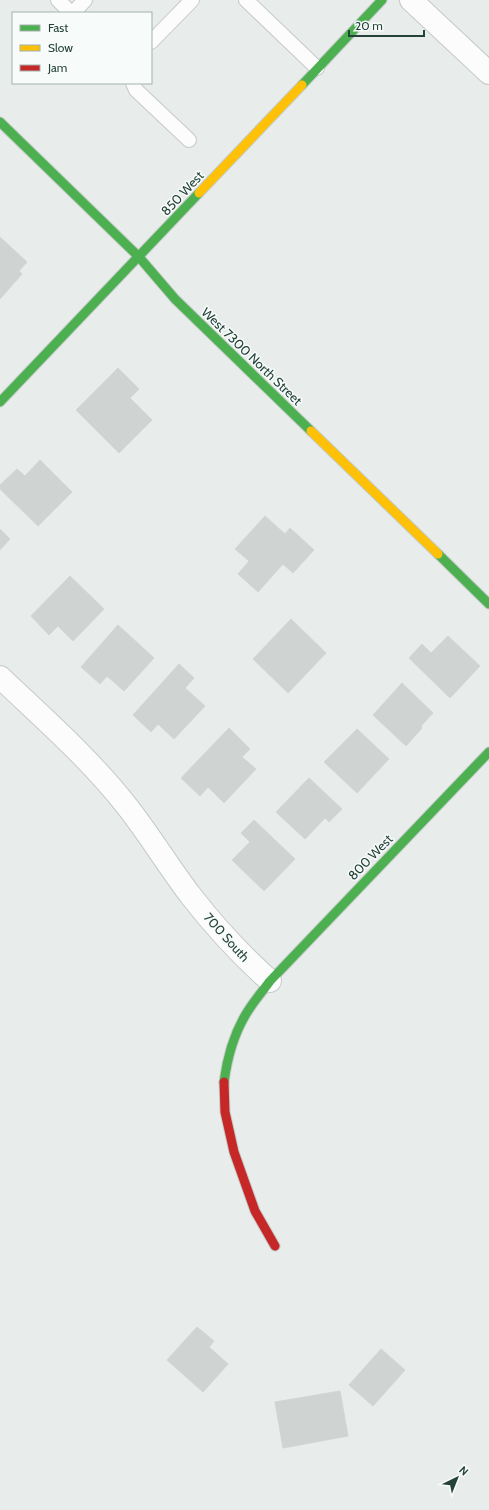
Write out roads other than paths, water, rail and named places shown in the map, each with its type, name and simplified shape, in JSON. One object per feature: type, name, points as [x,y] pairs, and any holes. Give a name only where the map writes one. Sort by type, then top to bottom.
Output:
[{"type":"street","name":"850 West","points":[[0,402],[382,0]]},
{"type":"street","points":[[411,0],[489,73]]},
{"type":"street","name":"West 7300 North Street","points":[[0,122],[138,257],[175,299],[489,604]]},
{"type":"street","name":"700 South","points":[[0,677],[81,753],[99,773],[130,810],[191,896],[218,929],[244,958],[270,981]]},
{"type":"street","name":"800 West","points":[[270,981],[489,752]]},
{"type":"street","points":[[270,981],[252,1005],[242,1023],[233,1046],[225,1079],[224,1104],[234,1154],[244,1182],[258,1216],[275,1246]]},
{"type":"lane","points":[[58,0],[71,12]]},
{"type":"lane","points":[[73,12],[85,0]]},
{"type":"lane","points":[[152,41],[192,0]]},
{"type":"lane","points":[[246,0],[318,68]]},
{"type":"lane","points":[[133,84],[136,90],[189,140]]}]
